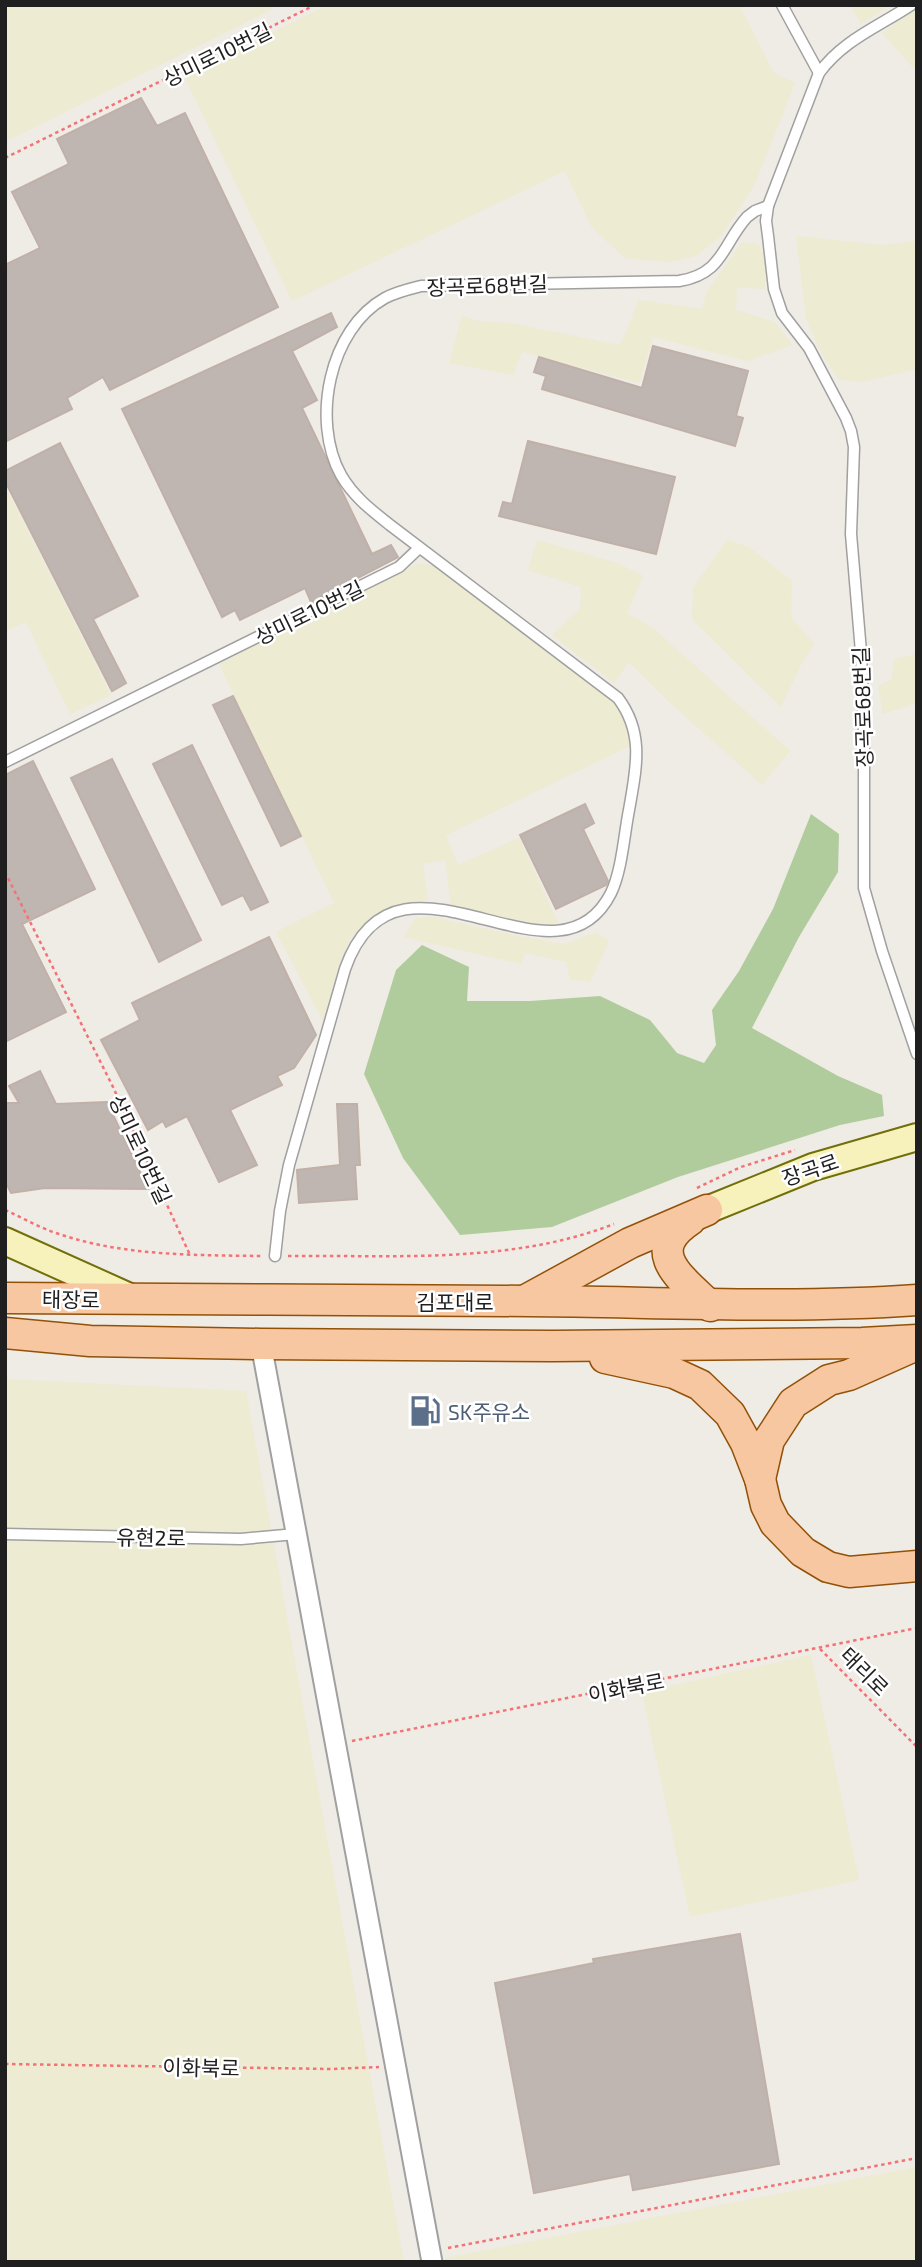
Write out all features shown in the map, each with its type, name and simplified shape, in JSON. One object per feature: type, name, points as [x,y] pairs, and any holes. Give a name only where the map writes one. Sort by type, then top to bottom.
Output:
[{"type":"main road","name":"장곡로","points":[[700,1200],[917,1137]]},
{"type":"main road","points":[[524,1301],[630,1243],[700,1200]]},
{"type":"main road","points":[[700,1200],[670,1238],[667,1250],[669,1263],[677,1275],[710,1306]]},
{"type":"main road","name":"김포대로","points":[[5,1241],[136,1299],[524,1301],[710,1306],[917,1300]]},
{"type":"main road","name":"태장로","points":[[5,1298],[136,1299]]},
{"type":"main road","name":"태장로","points":[[5,1334],[90,1341]]},
{"type":"main road","points":[[5,1345],[90,1341],[553,1346],[917,1343]]},
{"type":"main road","points":[[760,1479],[769,1440],[793,1403],[829,1380],[849,1375],[917,1343]]},
{"type":"main road","points":[[553,1346],[674,1373],[700,1385],[730,1414],[746,1443],[760,1479],[766,1505],[775,1523],[803,1552],[828,1567],[849,1572],[917,1566]]},
{"type":"street","points":[[261,1344],[431,2256]]},
{"type":"lane","points":[[782,5],[819,72]]},
{"type":"lane","name":"장곡로68번길","points":[[911,5],[849,42],[831,57],[819,72],[768,206],[766,221],[778,301],[791,326],[809,348],[846,418],[854,447],[852,534],[864,734],[864,888],[917,1054]]},
{"type":"lane","name":"장곡로68번길","points":[[275,1256],[289,1165],[352,949],[362,935],[388,915],[408,909],[428,907],[531,930],[560,931],[592,917],[612,891],[634,783],[637,748],[636,734],[627,710],[618,698],[419,548],[365,505],[350,489],[341,474],[331,446],[325,409],[334,369],[346,338],[369,310],[385,298],[421,286],[680,281],[701,276],[711,269],[747,217],[768,206]]},
{"type":"lane","name":"상미로10번길","points":[[5,762],[399,567],[419,548]]},
{"type":"lane","name":"유현2로","points":[[5,1534],[241,1539],[296,1534]]},
{"type":"path","name":"상미로10번길","points":[[5,158],[315,5]]},
{"type":"path","name":"상미로10번길","points":[[5,872],[113,1087],[190,1255]]},
{"type":"path","points":[[700,1200],[741,1167],[794,1150]]},
{"type":"path","points":[[5,1210],[58,1234],[110,1247],[190,1255],[505,1252],[586,1235],[622,1220]]},
{"type":"path","name":"이화북로","points":[[335,1744],[917,1628]]},
{"type":"path","name":"태리로","points":[[820,1649],[917,1747]]},
{"type":"path","name":"이화북로","points":[[5,2064],[331,2069],[396,2066]]},
{"type":"path","points":[[431,2256],[917,2158]]},
{"type":"shaded area","points":[[5,5],[281,5],[5,142]]},
{"type":"shaded area","points":[[328,5],[739,5],[774,73],[795,83],[755,184],[721,236],[696,256],[669,262],[625,258],[592,228],[565,171],[292,301],[184,76]]},
{"type":"shaded area","points":[[850,5],[890,5],[861,24]]},
{"type":"shaded area","points":[[917,8],[917,72],[882,33]]},
{"type":"shaded area","points":[[796,236],[883,245],[917,241],[917,369],[862,382],[838,379],[819,349],[806,318]]},
{"type":"shaded area","points":[[742,242],[758,244],[765,258],[765,289],[737,287],[736,310],[775,322],[792,345],[747,361],[653,337],[639,383],[522,352],[513,375],[449,363],[462,315],[477,321],[510,323],[619,345],[638,300],[702,309],[707,291]]},
{"type":"shaded area","points":[[5,486],[111,695],[70,714],[26,622],[5,631]]},
{"type":"shaded area","points":[[537,540],[617,563],[643,576],[627,613],[653,628],[790,751],[762,785],[629,662],[614,683],[552,635],[580,608],[581,587],[528,570]]},
{"type":"shaded area","points":[[727,540],[749,547],[792,581],[791,617],[814,644],[781,707],[692,619],[693,588]]},
{"type":"shaded area","points":[[421,563],[433,566],[608,693],[622,707],[632,745],[446,835],[458,865],[519,838],[559,925],[524,924],[451,905],[445,860],[423,864],[428,900],[402,904],[374,916],[350,939],[339,966],[324,1023],[276,932],[334,903],[219,664],[386,577]]},
{"type":"shaded area","points":[[917,654],[917,703],[883,714],[878,686],[892,679],[894,659]]},
{"type":"shaded area","points":[[434,917],[565,944],[596,932],[609,941],[590,982],[570,979],[566,962],[525,953],[521,964],[403,937],[416,918]]},
{"type":"shaded area","points":[[5,1379],[246,1391],[404,2262],[5,2262]]},
{"type":"shaded area","points":[[811,1655],[859,1880],[690,1917],[642,1692]]},
{"type":"shaded area","points":[[917,2167],[917,2262],[445,2262],[445,2258]]},
{"type":"green space","points":[[811,814],[839,834],[838,872],[799,937],[752,1028],[838,1076],[882,1095],[884,1116],[840,1125],[678,1177],[552,1227],[460,1235],[403,1158],[364,1074],[396,970],[422,945],[469,967],[467,1001],[530,1001],[600,996],[650,1020],[677,1053],[704,1063],[716,1045],[712,1010],[739,971],[773,909]]},
{"type":"building","points":[[141,98],[157,126],[185,113],[278,307],[110,390],[103,377],[67,398],[72,409],[5,442],[5,265],[40,248],[12,192],[69,164],[57,139]]},
{"type":"building","points":[[331,313],[337,327],[292,351],[317,400],[302,408],[372,554],[391,545],[398,557],[311,602],[305,588],[240,620],[235,610],[222,617],[122,409]]},
{"type":"building","points":[[653,346],[748,371],[736,416],[743,418],[735,446],[542,389],[546,376],[534,372],[539,357],[642,388]]},
{"type":"building","points":[[528,441],[675,477],[656,554],[499,516],[503,502],[512,504]]},
{"type":"building","points":[[60,443],[138,596],[93,619],[126,683],[112,691],[5,481],[5,471]]},
{"type":"building","points":[[233,696],[301,836],[281,846],[213,705]]},
{"type":"building","points":[[192,745],[268,902],[251,910],[243,895],[222,905],[153,764]]},
{"type":"building","points":[[112,759],[201,940],[159,962],[71,778]]},
{"type":"building","points":[[33,761],[95,889],[22,924],[66,1012],[5,1042],[5,775]]},
{"type":"building","points":[[585,804],[594,823],[583,829],[608,881],[606,885],[556,909],[520,835]]},
{"type":"building","points":[[269,937],[316,1035],[294,1068],[277,1076],[282,1085],[230,1110],[257,1165],[219,1182],[187,1116],[166,1127],[163,1121],[148,1130],[101,1040],[140,1020],[132,1003]]},
{"type":"building","points":[[40,1071],[56,1104],[107,1102],[148,1189],[45,1188],[11,1193],[5,1181],[5,1103],[19,1103],[9,1086]]},
{"type":"building","points":[[337,1104],[357,1104],[360,1165],[355,1165],[357,1199],[299,1203],[297,1170],[340,1165]]},
{"type":"building","points":[[740,1934],[779,2164],[633,2190],[630,2174],[534,2193],[495,1983],[594,1963],[593,1959]]},
{"type":"place","name":"SK주유소","points":[[425,1411]]}]
